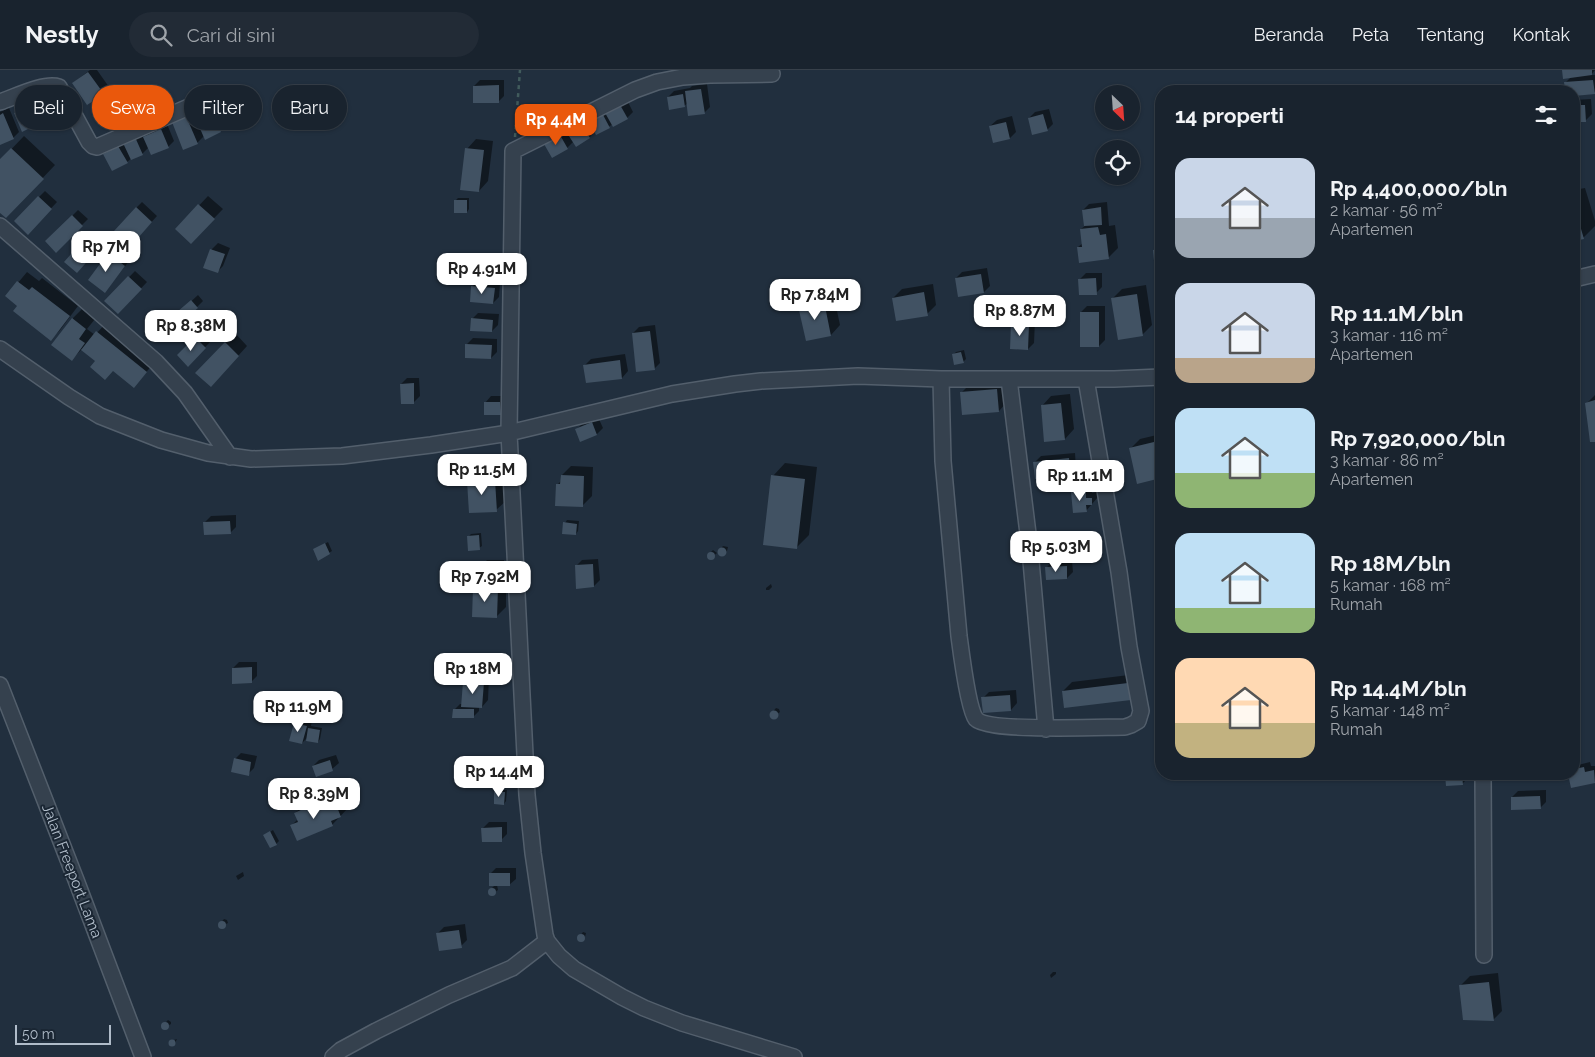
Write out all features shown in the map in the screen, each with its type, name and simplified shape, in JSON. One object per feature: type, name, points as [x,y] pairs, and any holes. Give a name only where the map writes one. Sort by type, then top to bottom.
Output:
[{"type":"street","points":[[772,74],[710,75],[657,82],[635,90],[514,150],[509,433],[527,796],[542,918],[547,941],[559,956],[574,969],[644,1008],[697,1028],[794,1057]]},
{"type":"street","points":[[0,102],[43,87],[59,87],[89,142],[97,147],[184,109]]},
{"type":"street","points":[[0,226],[156,362],[174,380],[230,457]]},
{"type":"street","points":[[1580,278],[1595,274]]},
{"type":"street","points":[[0,349],[100,416],[161,440],[230,457],[251,460],[384,452],[509,433],[672,394],[735,384],[799,378],[858,376],[941,379],[1114,380],[1155,377]]},
{"type":"street","points":[[1009,378],[1030,550],[1046,729]]},
{"type":"street","points":[[941,379],[947,511],[963,664],[972,707],[977,719],[986,724],[1046,729],[1125,727],[1132,726],[1138,721],[1141,711],[1086,379]]},
{"type":"street","name":"Jalan Freeport Lama","points":[[0,685],[143,1057]]},
{"type":"street","points":[[1483,780],[1484,955]]},
{"type":"street","points":[[333,1057],[376,1030],[449,995],[506,971],[547,941]]},
{"type":"path","points":[[514,150],[520,70]]},
{"type":"building","points":[[1562,70],[1592,70],[1592,75],[1563,79]]},
{"type":"building","points":[[88,72],[97,85],[92,85],[92,102],[87,105],[82,98],[82,85],[73,85],[72,83]]},
{"type":"building","points":[[1593,80],[1595,94],[1580,95],[1580,85],[1564,85],[1564,82]]},
{"type":"building","points":[[499,85],[499,103],[473,103],[473,86]]},
{"type":"building","points":[[701,89],[705,114],[688,116],[685,91]]},
{"type":"building","points":[[683,94],[685,107],[669,110],[667,97]]},
{"type":"building","points":[[619,103],[628,119],[613,127],[604,111]]},
{"type":"building","points":[[1580,105],[1585,105],[1586,122],[1580,122]]},
{"type":"building","points":[[3,113],[14,139],[0,145],[0,115]]},
{"type":"building","points":[[602,113],[610,128],[596,135],[588,120]]},
{"type":"building","points":[[1043,114],[1048,131],[1032,135],[1028,118]]},
{"type":"building","points":[[184,117],[184,130],[192,130],[198,144],[183,150],[174,127],[174,121]]},
{"type":"building","points":[[1006,122],[1010,139],[993,143],[989,126]]},
{"type":"building","points":[[582,124],[590,138],[576,147],[567,133]]},
{"type":"building","points":[[161,130],[169,148],[151,155],[143,137]]},
{"type":"building","points":[[201,130],[220,130],[221,132],[205,140]]},
{"type":"building","points":[[560,135],[568,149],[552,158],[544,144]]},
{"type":"building","points":[[135,137],[143,155],[131,160],[123,143]]},
{"type":"building","points":[[118,146],[128,163],[112,171],[103,154]]},
{"type":"building","points":[[11,148],[44,179],[6,218],[0,213],[0,159]]},
{"type":"building","points":[[465,148],[484,150],[479,192],[460,190]]},
{"type":"building","points":[[38,196],[52,209],[28,235],[14,221]]},
{"type":"building","points":[[454,200],[467,200],[467,213],[454,213]]},
{"type":"building","points":[[198,204],[215,219],[191,244],[175,229]]},
{"type":"building","points":[[136,207],[152,222],[131,246],[114,231]]},
{"type":"building","points":[[1101,207],[1102,225],[1084,226],[1082,210]]},
{"type":"building","points":[[72,215],[83,226],[56,253],[45,241]]},
{"type":"building","points":[[1580,225],[1584,239],[1580,240]]},
{"type":"building","points":[[1098,227],[1100,235],[1106,234],[1109,259],[1079,263],[1077,247],[1082,247],[1080,229]]},
{"type":"building","points":[[87,236],[100,247],[77,273],[64,262]]},
{"type":"building","points":[[210,249],[225,254],[218,273],[203,268]]},
{"type":"building","points":[[1153,250],[1155,250],[1155,271]]},
{"type":"building","points":[[108,253],[125,266],[105,293],[88,280]]},
{"type":"building","points":[[494,261],[495,274],[473,274],[473,262]]},
{"type":"building","points":[[981,274],[984,293],[958,297],[955,278]]},
{"type":"building","points":[[128,276],[142,289],[118,314],[104,301]]},
{"type":"building","points":[[1096,278],[1097,295],[1079,295],[1078,279]]},
{"type":"building","points":[[17,281],[29,290],[32,287],[70,316],[51,341],[13,311],[17,306],[5,296]]},
{"type":"building","points":[[471,286],[495,288],[493,304],[470,302]]},
{"type":"building","points":[[924,292],[928,316],[896,321],[892,298]]},
{"type":"building","points":[[1137,294],[1143,336],[1118,340],[1111,298]]},
{"type":"building","points":[[191,300],[198,308],[184,320],[177,312]]},
{"type":"building","points":[[824,301],[831,336],[806,341],[798,306]]},
{"type":"building","points":[[1080,312],[1099,312],[1099,347],[1080,347]]},
{"type":"building","points":[[72,318],[86,329],[79,339],[85,343],[72,361],[51,345]]},
{"type":"building","points":[[471,318],[493,320],[492,332],[470,331]]},
{"type":"building","points":[[1011,324],[1029,325],[1028,350],[1010,349]]},
{"type":"building","points":[[96,331],[147,372],[134,388],[113,371],[105,380],[90,367],[95,361],[81,350]]},
{"type":"building","points":[[650,331],[655,370],[636,372],[632,333]]},
{"type":"building","points":[[195,337],[206,348],[188,367],[177,355]]},
{"type":"building","points":[[225,342],[239,356],[211,387],[195,373]]},
{"type":"building","points":[[465,344],[492,345],[491,359],[465,358]]},
{"type":"building","points":[[961,352],[964,363],[954,365],[952,354]]},
{"type":"building","points":[[620,360],[622,379],[586,383],[583,365]]},
{"type":"building","points":[[414,383],[414,404],[401,404],[400,384]]},
{"type":"building","points":[[997,389],[999,412],[962,415],[960,392]]},
{"type":"building","points":[[1595,400],[1595,442],[1590,442],[1585,403]]},
{"type":"building","points":[[484,402],[500,402],[501,415],[484,415]]},
{"type":"building","points":[[1061,403],[1065,440],[1044,442],[1041,405]]},
{"type":"building","points":[[592,422],[597,435],[580,442],[575,429]]},
{"type":"building","points":[[1154,442],[1155,480],[1137,484],[1129,448]]},
{"type":"building","points":[[1069,458],[1071,476],[1035,479],[1033,462]]},
{"type":"building","points":[[561,475],[584,476],[583,507],[555,506],[556,484],[560,484]]},
{"type":"building","points":[[771,475],[805,479],[797,549],[763,545]]},
{"type":"building","points":[[495,480],[497,512],[469,513],[467,481]]},
{"type":"building","points":[[1086,491],[1086,498],[1092,498],[1092,505],[1086,505],[1087,512],[1073,513],[1071,492]]},
{"type":"building","points":[[230,521],[231,534],[204,535],[203,522]]},
{"type":"building","points":[[563,522],[577,524],[576,535],[562,534]]},
{"type":"building","points":[[479,535],[480,550],[468,551],[467,536]]},
{"type":"building","points":[[325,543],[330,554],[318,561],[313,549]]},
{"type":"building","points":[[722,547],[727,552],[722,557],[717,552]]},
{"type":"building","points":[[711,552],[715,556],[711,560],[707,556]]},
{"type":"building","points":[[593,564],[594,587],[576,589],[575,565]]},
{"type":"building","points":[[499,565],[499,584],[480,584],[480,566]]},
{"type":"building","points":[[1067,566],[1067,579],[1046,580],[1045,567]]},
{"type":"building","points":[[473,588],[498,588],[497,618],[472,617]]},
{"type":"building","points":[[252,667],[252,683],[232,684],[232,668]]},
{"type":"building","points":[[463,682],[484,682],[482,708],[461,707]]},
{"type":"building","points":[[1128,683],[1131,700],[1064,708],[1062,691]]},
{"type":"building","points":[[1010,695],[1011,711],[983,713],[981,697]]},
{"type":"building","points":[[453,709],[474,709],[474,718],[452,718]]},
{"type":"building","points":[[774,711],[778,715],[774,719],[770,715]]},
{"type":"building","points":[[294,723],[307,726],[302,744],[289,741]]},
{"type":"building","points":[[308,728],[320,730],[318,743],[306,741]]},
{"type":"building","points":[[234,758],[251,762],[249,776],[231,772]]},
{"type":"building","points":[[330,760],[333,771],[316,777],[312,766]]},
{"type":"building","points":[[1584,767],[1585,772],[1594,770],[1595,783],[1571,788],[1569,780],[1580,780],[1580,768]]},
{"type":"building","points":[[1446,780],[1463,780],[1463,785],[1446,786]]},
{"type":"building","points":[[494,792],[505,792],[504,805],[494,804]]},
{"type":"building","points":[[1540,796],[1541,809],[1511,810],[1511,797]]},
{"type":"building","points":[[321,801],[324,807],[335,802],[341,817],[331,821],[333,826],[297,841],[290,825],[298,822],[294,813]]},
{"type":"building","points":[[502,827],[502,842],[482,842],[481,828]]},
{"type":"building","points":[[270,831],[277,845],[270,848],[263,835]]},
{"type":"building","points":[[489,873],[510,873],[510,886],[489,886]]},
{"type":"building","points":[[492,888],[496,892],[492,896],[488,892]]},
{"type":"building","points":[[222,921],[226,925],[222,929],[218,925]]},
{"type":"building","points":[[459,930],[462,948],[439,951],[436,933]]},
{"type":"building","points":[[581,934],[585,938],[581,942],[577,938]]},
{"type":"building","points":[[1489,982],[1494,1021],[1463,1020],[1459,985]]},
{"type":"building","points":[[165,1022],[169,1026],[165,1030],[161,1026]]},
{"type":"building","points":[[172,1039],[176,1043],[172,1047],[168,1043]]}]
